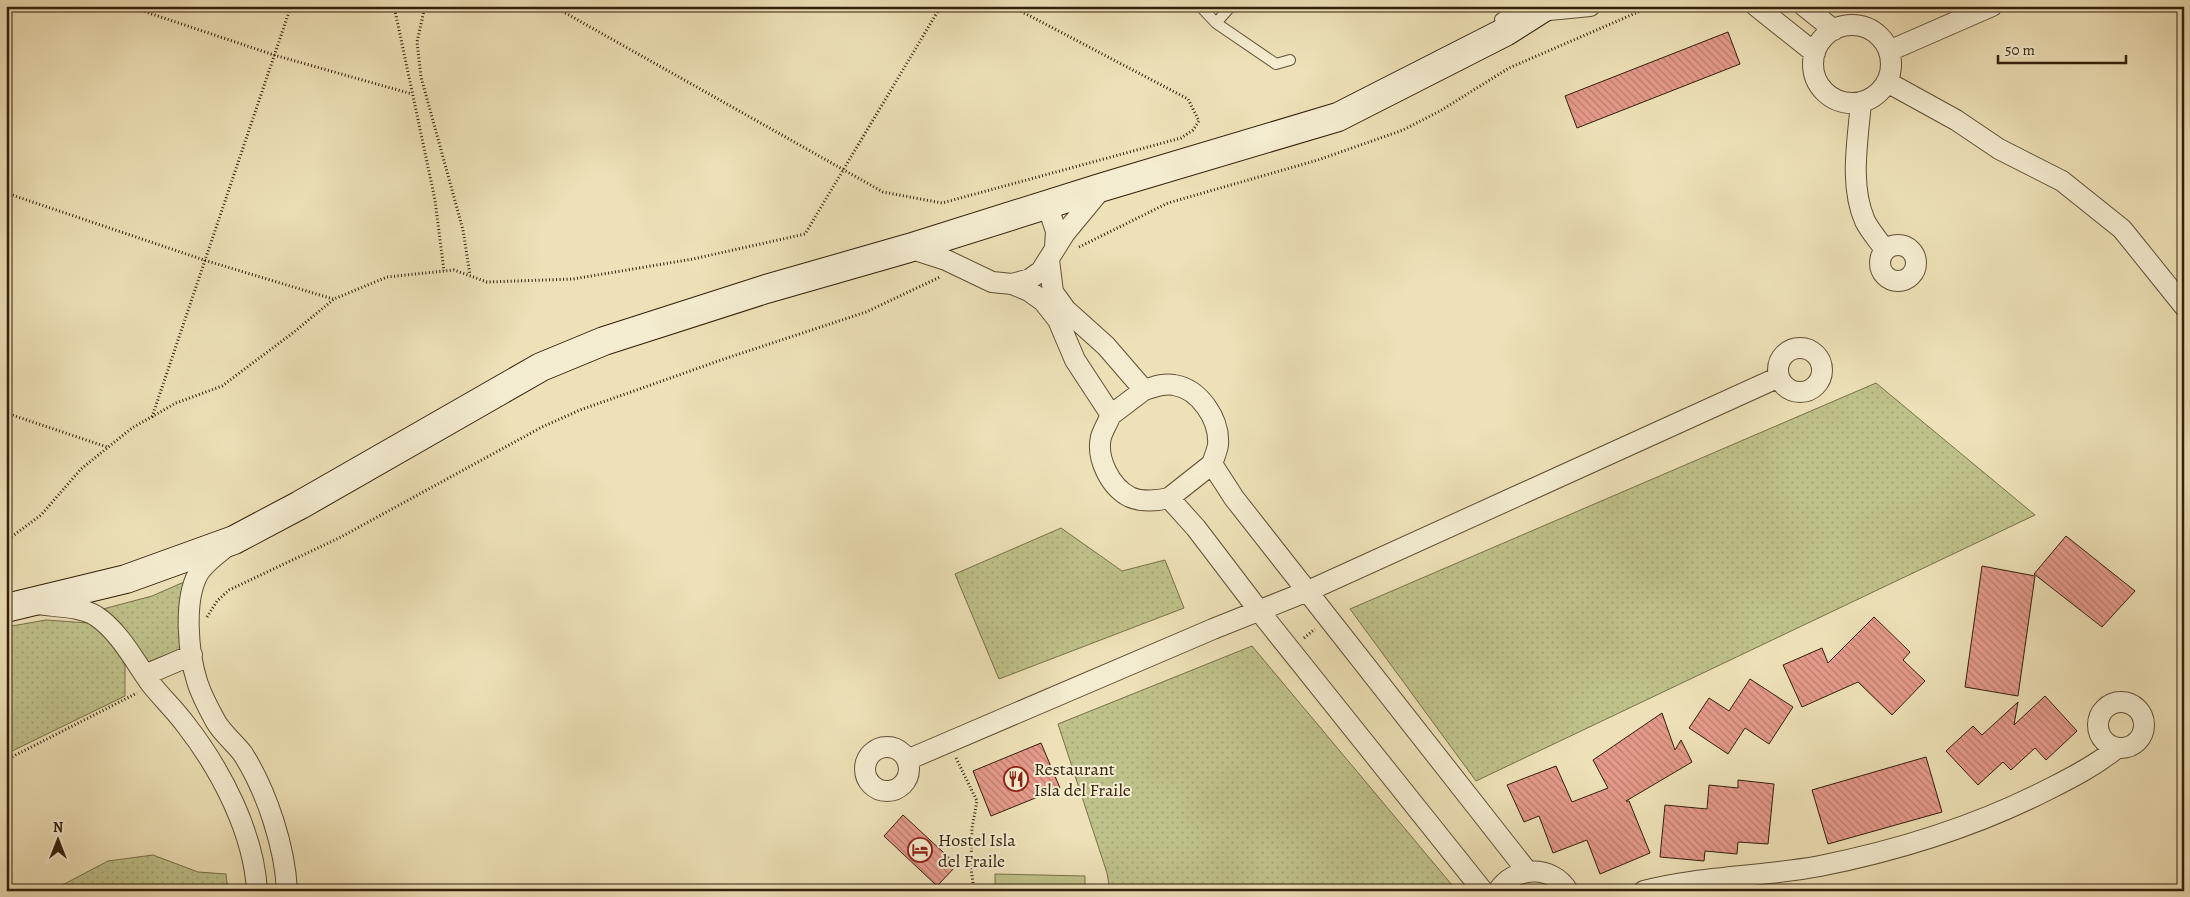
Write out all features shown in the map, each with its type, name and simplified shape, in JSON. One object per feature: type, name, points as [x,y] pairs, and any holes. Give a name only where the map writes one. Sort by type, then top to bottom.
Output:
[{"type":"main road","points":[[16,605],[126,579],[234,540],[342,482],[541,367],[604,341],[766,289],[908,248],[1047,204],[1338,117],[1505,32],[1532,8]]},
{"type":"street","points":[[1532,8],[1590,6]]},
{"type":"street","points":[[1756,6],[1815,53]]},
{"type":"street","points":[[1804,6],[1834,30]]},
{"type":"street","points":[[1889,51],[1992,6]]},
{"type":"street","points":[[1849,25],[1864,27],[1878,35],[1889,51],[1891,68],[1887,82],[1877,94],[1862,102],[1842,102],[1832,98],[1821,88],[1813,68],[1815,53],[1822,40],[1834,30],[1849,25]]},
{"type":"street","points":[[1887,82],[1956,120],[1999,149],[2062,181],[2122,230],[2184,306]]},
{"type":"street","points":[[1862,102],[1857,158],[1857,195],[1866,222],[1885,250]]},
{"type":"street","points":[[1012,284],[1030,279],[1041,270],[1103,187]]},
{"type":"street","points":[[1047,204],[1056,231],[1052,254],[1053,292],[1066,310],[1106,346],[1144,390]]},
{"type":"street","points":[[950,234],[956,252],[969,272]]},
{"type":"street","points":[[908,248],[946,260],[992,282],[1012,284],[1029,291],[1043,301],[1058,320],[1075,360],[1111,415]]},
{"type":"street","points":[[907,760],[1213,629],[1260,612],[1308,591],[1779,377]]},
{"type":"street","points":[[1158,385],[1175,385],[1191,391],[1204,404],[1213,418],[1217,432],[1218,446],[1212,464],[1169,498],[1159,500],[1130,497],[1115,484],[1102,462],[1101,437],[1111,415],[1144,390],[1158,385]]},
{"type":"street","points":[[1212,464],[1234,498],[1526,871]]},
{"type":"street","points":[[1169,498],[1196,528],[1289,649],[1483,891]]},
{"type":"street","points":[[234,540],[213,557],[198,574],[195,581],[190,595],[192,655],[196,680],[203,697],[218,724],[242,754],[267,806],[278,840],[286,876],[287,891]]},
{"type":"street","points":[[16,605],[85,611],[96,616],[113,632],[149,680],[186,724],[208,757],[238,813],[252,854],[257,891]]},
{"type":"street","points":[[149,680],[192,655]]},
{"type":"street","points":[[1644,891],[1678,882],[1819,866],[1932,838],[2008,810],[2098,763],[2117,748]]},
{"type":"street","points":[[1498,891],[1508,880],[1526,871],[1549,874],[1558,880],[1568,891]]},
{"type":"lane","points":[[1200,6],[1203,12],[1216,23],[1276,64],[1290,60]]},
{"type":"lane","points":[[1216,23],[1231,6]]},
{"type":"lane","points":[[1445,62],[1484,30],[1510,12],[1532,8]]},
{"type":"path","points":[[128,6],[274,55],[412,94]]},
{"type":"path","points":[[152,417],[291,6]]},
{"type":"path","points":[[394,6],[436,200],[444,270]]},
{"type":"path","points":[[426,6],[417,42],[420,77],[463,230],[470,275]]},
{"type":"path","points":[[554,6],[883,192],[942,203],[1180,138],[1193,130],[1199,121],[1188,99],[1011,6]]},
{"type":"path","points":[[6,541],[41,515],[81,469],[132,428],[176,403],[222,386],[334,300],[387,276],[454,270],[488,282],[573,279],[692,259],[805,234],[941,6]]},
{"type":"path","points":[[1075,249],[1168,203],[1318,160],[1403,130],[1440,111],[1509,68],[1652,6]]},
{"type":"path","points":[[6,193],[204,260],[334,300]]},
{"type":"path","points":[[205,621],[216,601],[229,590],[339,538],[542,427],[580,410],[724,359],[866,312],[943,276]]},
{"type":"path","points":[[6,413],[107,447]]},
{"type":"path","points":[[1289,649],[1329,618]]},
{"type":"path","points":[[6,760],[131,697],[149,680]]},
{"type":"path","points":[[948,741],[977,801],[972,828],[971,868],[974,891]]},
{"type":"green space","points":[[1876,383],[2035,515],[1476,781],[1350,609]]},
{"type":"green space","points":[[1061,528],[1122,571],[1165,560],[1184,608],[999,679],[955,574]]},
{"type":"green space","points":[[184,582],[184,648],[145,663],[103,609],[152,596]]},
{"type":"green space","points":[[46,620],[89,623],[104,633],[118,647],[125,665],[125,696],[6,754],[6,627]]},
{"type":"green space","points":[[1252,646],[1457,891],[1110,891],[1107,873],[1058,724]]},
{"type":"green space","points":[[153,855],[198,872],[226,874],[228,891],[51,891],[108,861]]},
{"type":"green space","points":[[995,874],[1085,876],[1085,891],[995,891]]},
{"type":"building","points":[[1728,32],[1740,64],[1577,128],[1565,96]]},
{"type":"building","points":[[2066,536],[2135,591],[2102,627],[2034,574]]},
{"type":"building","points":[[1982,566],[2035,576],[2018,696],[1965,687]]},
{"type":"building","points":[[1874,617],[1910,652],[1903,660],[1925,681],[1892,715],[1858,682],[1802,707],[1783,665],[1822,648],[1828,663]]},
{"type":"building","points":[[1750,679],[1793,707],[1769,744],[1745,728],[1728,754],[1689,728],[1709,698],[1729,711]]},
{"type":"building","points":[[2045,696],[2077,731],[2046,760],[2035,748],[2011,770],[2003,762],[1978,785],[1946,751],[1973,726],[1982,735],[2018,702],[2014,725]]},
{"type":"building","points":[[1662,713],[1675,750],[1681,740],[1692,762],[1626,801],[1629,801],[1650,853],[1600,874],[1587,840],[1553,853],[1539,816],[1524,822],[1507,785],[1556,766],[1572,802],[1608,788],[1593,760]]},
{"type":"building","name":"Restaurant Isla del Fraile","points":[[1041,743],[1060,788],[991,816],[973,771]]},
{"type":"building","points":[[1926,757],[1942,812],[1828,844],[1812,790]]},
{"type":"building","points":[[1738,780],[1774,784],[1768,844],[1738,842],[1737,854],[1705,851],[1704,861],[1660,857],[1665,805],[1707,809],[1709,785],[1738,788]]},
{"type":"building","name":"Hostel Isla del Fraile","points":[[903,815],[957,865],[937,886],[884,836]]},
{"type":"place","name":"Restaurant Isla del Fraile","points":[[1016,779]]},
{"type":"place","name":"Hostel Isla del Fraile","points":[[920,850]]}]
